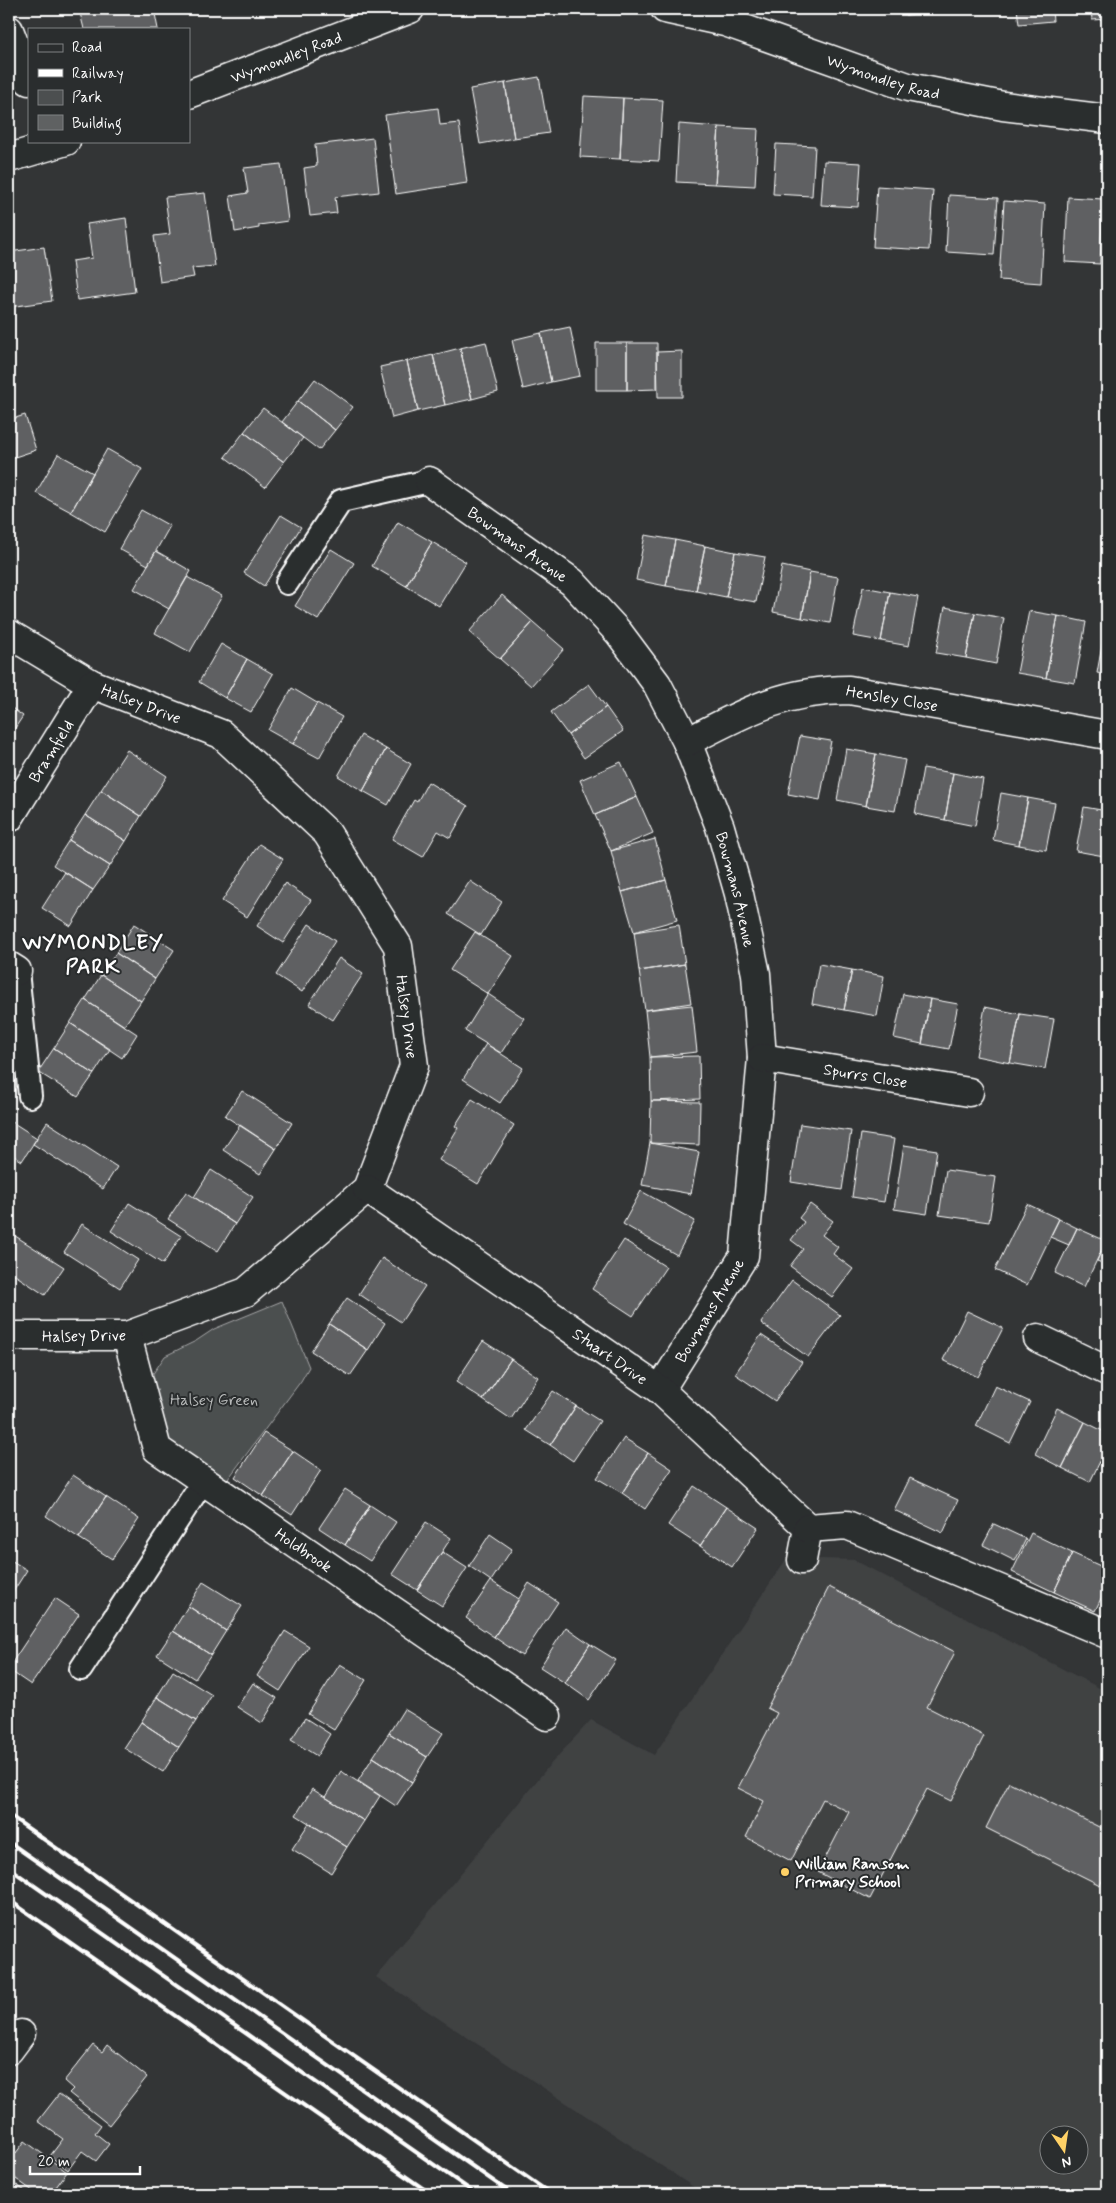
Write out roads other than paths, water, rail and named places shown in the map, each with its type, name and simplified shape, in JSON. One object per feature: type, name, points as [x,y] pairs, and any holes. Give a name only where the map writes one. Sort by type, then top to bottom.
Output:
[{"type":"street","name":"Wymondley Road","points":[[190,94],[410,9]]},
{"type":"street","name":"Wymondley Road","points":[[665,9],[725,22],[908,87],[1003,106],[1107,119]]},
{"type":"street","points":[[9,30],[28,78]]},
{"type":"street","points":[[9,158],[58,143]]},
{"type":"street","name":"Bowmans Avenue","points":[[429,481],[572,582],[619,633],[658,684],[687,742],[720,828],[739,894],[756,974],[762,1058],[744,1256],[660,1390]]},
{"type":"street","name":"Halsey Drive","points":[[9,634],[92,684],[221,734],[327,834],[398,946],[414,1066],[367,1189],[246,1292],[126,1336],[9,1336]]},
{"type":"street","name":"Bramfield","points":[[9,818],[92,684]]},
{"type":"street","name":"Hensley Close","points":[[687,742],[751,709],[790,696],[820,690],[849,690],[1107,735]]},
{"type":"street","name":"Spurrs Close","points":[[762,1058],[969,1092]]},
{"type":"street","name":"Stuart Drive","points":[[367,1189],[660,1390],[808,1528]]},
{"type":"street","name":"Holdbrook","points":[[126,1336],[157,1449],[547,1716]]},
{"type":"street","points":[[1038,1338],[1107,1370]]},
{"type":"street","points":[[802,1560],[808,1528],[847,1526],[1107,1634]]},
{"type":"lane","points":[[287,584],[340,501],[429,481]]},
{"type":"lane","points":[[13,969],[30,1096]]},
{"type":"lane","points":[[81,1669],[203,1481]]},
{"type":"railway","points":[[9,1815],[551,2194]]},
{"type":"railway","points":[[9,1842],[512,2194]]},
{"type":"railway","points":[[9,1868],[476,2194]]},
{"type":"railway","points":[[9,1900],[431,2194]]},
{"type":"place","name":"William Ransom Primary School","points":[[785,1872]]},
{"type":"district","name":"WYMONDLEY PARK","points":[[93,954]]},
{"type":"park label","name":"Halsey Green","points":[[214,1399]]}]
